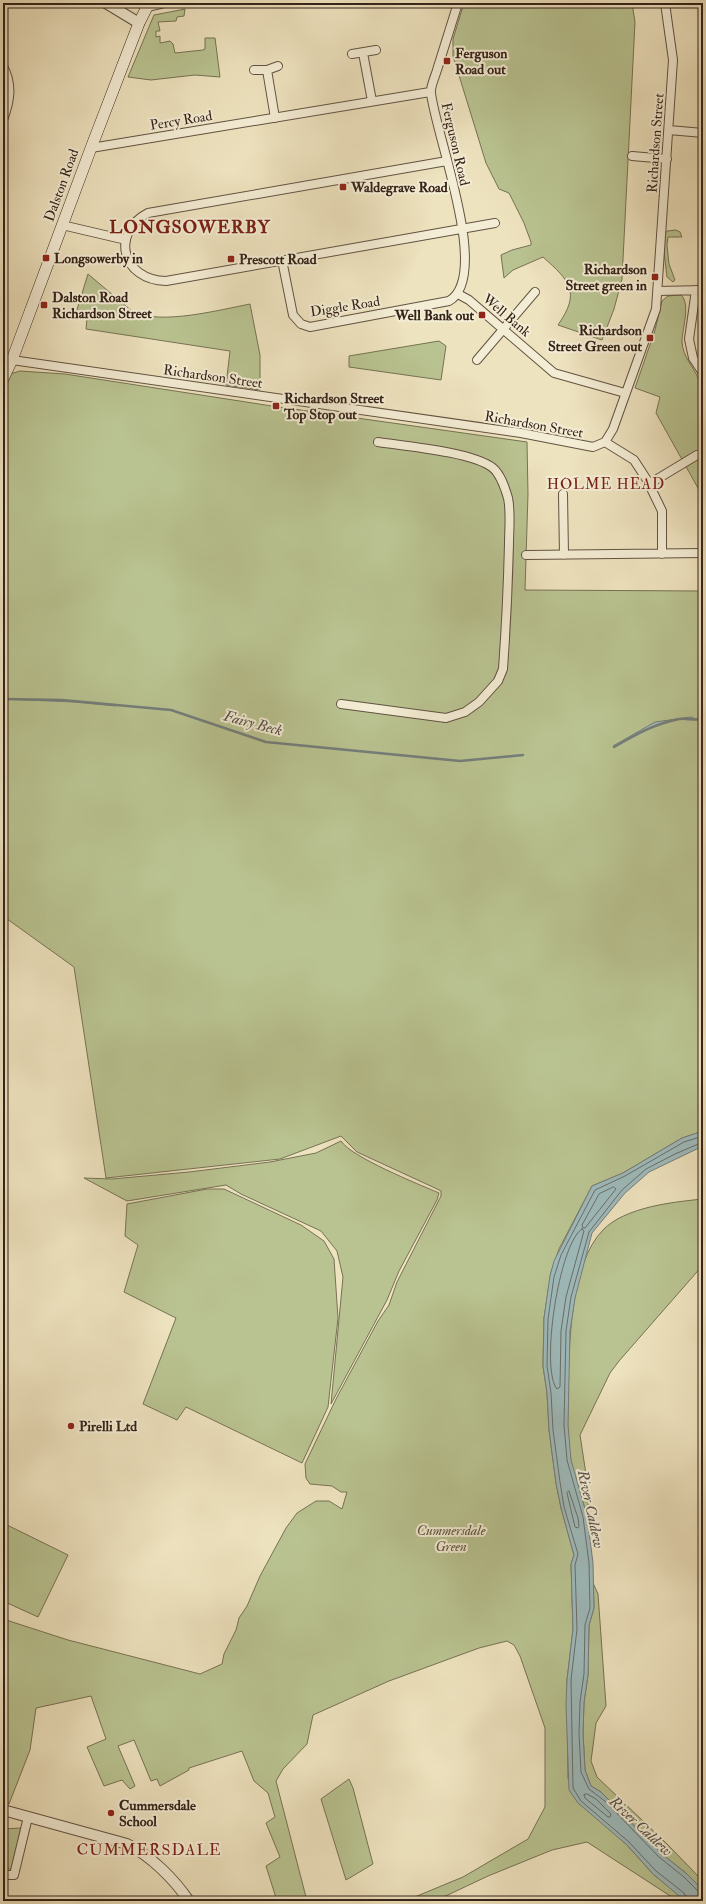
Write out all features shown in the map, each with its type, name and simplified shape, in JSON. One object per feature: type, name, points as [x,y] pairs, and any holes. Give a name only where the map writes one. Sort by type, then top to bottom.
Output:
[{"type":"main road","name":"Dalston Road","points":[[3,378],[12,360],[90,148],[139,23],[148,4]]},
{"type":"street","points":[[106,3],[139,23]]},
{"type":"street","points":[[148,4],[161,3]]},
{"type":"street","name":"Ferguson Road","points":[[458,3],[430,92],[462,229],[466,269],[458,294]]},
{"type":"street","name":"Richardson Street","points":[[12,360],[521,434],[593,447],[605,442],[613,429],[656,309],[668,159],[673,60],[665,3]]},
{"type":"street","points":[[352,54],[376,50]]},
{"type":"street","points":[[363,53],[372,101]]},
{"type":"street","points":[[3,66],[9,81],[10,90],[8,108],[3,120]]},
{"type":"street","points":[[254,70],[267,70],[278,66]]},
{"type":"street","points":[[267,70],[276,118]]},
{"type":"street","name":"Percy Road","points":[[90,148],[430,92]]},
{"type":"street","points":[[669,130],[703,133]]},
{"type":"street","points":[[632,156],[668,159]]},
{"type":"street","points":[[447,161],[154,211],[142,216],[134,222],[127,233],[126,240],[129,263],[137,273],[150,280],[166,281],[495,223]]},
{"type":"street","points":[[62,225],[126,240]]},
{"type":"street","name":"Diggle Road","points":[[282,260],[293,315],[301,324],[310,327],[449,301],[458,294]]},
{"type":"street","points":[[658,291],[699,290],[689,339],[693,358],[703,373]]},
{"type":"street","points":[[477,360],[535,292]]},
{"type":"street","name":"Well Bank","points":[[458,294],[469,300],[554,373],[625,393]]},
{"type":"street","points":[[341,704],[446,718],[465,712],[479,702],[498,681],[503,669],[508,584],[509,513],[508,499],[501,479],[493,468],[468,458],[446,452],[378,442]]},
{"type":"street","points":[[605,442],[634,460],[649,484],[662,511],[662,554]]},
{"type":"street","points":[[649,484],[697,456]]},
{"type":"street","points":[[563,494],[564,555]]},
{"type":"street","points":[[526,556],[703,553]]},
{"type":"street","points":[[3,1810],[127,1844],[138,1849],[163,1871],[189,1901]]},
{"type":"street","points":[[3,1875],[14,1875],[28,1817]]},
{"type":"green space","points":[[464,3],[632,3],[635,22],[622,279],[614,309],[602,340],[558,325],[569,304],[569,288],[566,280],[543,257],[513,270],[504,278],[501,255],[512,250],[531,245],[531,242],[524,223],[509,193],[499,189],[486,163],[453,56],[453,39]]},
{"type":"green space","points":[[185,9],[184,16],[177,17],[176,21],[158,22],[160,31],[156,31],[156,37],[160,36],[160,43],[170,41],[173,44],[175,53],[203,50],[205,49],[205,38],[215,38],[220,77],[195,75],[151,80],[128,77],[154,15]]},
{"type":"green space","points":[[676,230],[680,232],[682,237],[668,237],[667,245],[669,264],[675,280],[673,282],[667,277],[664,252],[665,234],[667,231]]},
{"type":"green space","points":[[88,274],[133,312],[145,316],[175,317],[207,313],[250,304],[260,355],[260,390],[226,385],[230,351],[86,329],[87,318],[75,316]]},
{"type":"green space","points":[[681,295],[684,299],[686,310],[682,342],[686,357],[699,382],[699,401],[703,411],[703,497],[656,413],[660,397],[635,388],[655,330],[662,301],[668,296]]},
{"type":"green space","points":[[439,341],[446,346],[441,380],[349,367],[349,356]]},
{"type":"green space","name":"Cummersdale Green","points":[[20,371],[65,374],[272,406],[527,442],[528,494],[525,590],[703,591],[703,1130],[682,1138],[623,1173],[592,1186],[559,1249],[551,1272],[544,1318],[543,1366],[556,1483],[561,1508],[574,1555],[571,1564],[573,1629],[567,1680],[568,1779],[653,1874],[681,1896],[685,1901],[678,1901],[587,1842],[552,1850],[488,1876],[435,1901],[405,1901],[463,1877],[528,1839],[545,1807],[545,1728],[520,1656],[514,1645],[507,1641],[479,1648],[389,1681],[313,1715],[307,1744],[283,1769],[276,1781],[307,1901],[277,1901],[266,1866],[280,1857],[266,1823],[275,1817],[268,1793],[254,1781],[242,1751],[189,1768],[189,1770],[160,1786],[157,1779],[151,1781],[134,1740],[118,1746],[135,1786],[130,1789],[122,1780],[104,1786],[87,1747],[106,1739],[91,1696],[36,1708],[30,1750],[9,1804],[3,1802],[3,1619],[68,1640],[200,1674],[222,1664],[224,1654],[236,1630],[239,1618],[247,1606],[260,1576],[286,1528],[297,1513],[316,1501],[329,1501],[342,1509],[347,1492],[341,1492],[332,1486],[310,1484],[306,1478],[305,1464],[336,1399],[378,1321],[389,1305],[397,1282],[441,1196],[441,1191],[357,1152],[341,1136],[280,1159],[106,1178],[74,967],[3,916],[3,388],[10,374]]},
{"type":"green space","points":[[341,1141],[358,1155],[371,1162],[401,1177],[439,1193],[437,1200],[399,1271],[387,1300],[331,1404],[343,1277],[337,1251],[321,1231],[241,1194],[226,1185],[127,1201],[84,1178],[112,1179],[189,1172],[270,1162],[316,1153]]},
{"type":"green space","points":[[207,1189],[224,1189],[301,1225],[324,1241],[334,1259],[338,1318],[328,1407],[302,1463],[186,1407],[177,1420],[143,1404],[176,1318],[124,1292],[138,1245],[125,1236],[127,1204]]},
{"type":"green space","points":[[703,1199],[703,1265],[610,1373],[580,1435],[589,1494],[587,1516],[574,1475],[568,1444],[568,1373],[571,1329],[578,1284],[584,1263],[592,1245],[603,1230],[612,1222],[636,1211],[650,1207]]},
{"type":"green space","points":[[3,1523],[68,1555],[38,1617],[3,1601]]},
{"type":"green space","points":[[593,1583],[598,1594],[606,1706],[596,1723],[591,1761],[597,1777],[699,1877],[703,1882],[703,1890],[687,1874],[662,1854],[601,1792],[591,1786],[585,1770],[583,1733],[584,1702],[588,1675],[589,1625],[594,1608]]},
{"type":"green space","points":[[349,1779],[353,1788],[373,1864],[346,1880],[321,1799]]},
{"type":"green space","points":[[21,1828],[12,1869],[3,1869],[3,1829]]},
{"type":"water","points":[[3,699],[62,700],[116,706],[74,702]]},
{"type":"water","points":[[691,717],[696,719],[703,717],[703,719],[697,720],[679,719],[670,721],[645,730],[614,747],[613,746],[655,722]]},
{"type":"water","points":[[703,1132],[703,1146],[649,1172],[625,1193],[592,1233],[575,1298],[570,1331],[568,1425],[571,1460],[587,1516],[593,1563],[594,1608],[589,1625],[588,1675],[584,1702],[583,1733],[585,1770],[591,1786],[601,1792],[662,1854],[687,1874],[703,1890],[703,1901],[685,1901],[653,1874],[627,1845],[578,1803],[569,1790],[566,1705],[567,1680],[573,1629],[571,1564],[574,1555],[561,1508],[556,1483],[543,1366],[544,1318],[550,1276],[554,1261],[592,1186],[623,1173],[682,1138]]},
{"type":"waterway","name":"Fairy Beck","points":[[3,699],[62,700],[171,710],[266,742],[460,761],[523,755]]},
{"type":"waterway","name":"Fairy Beck","points":[[614,747],[637,734],[670,721],[679,719],[703,719]]},
{"type":"place","name":"Ferguson Road out","points":[[447,61]]},
{"type":"place","name":"Waldegrave Road","points":[[343,187]]},
{"type":"place","name":"Longsowerby in","points":[[46,258]]},
{"type":"place","name":"Prescott Road","points":[[231,259]]},
{"type":"place","name":"Richardson Street green in","points":[[655,277]]},
{"type":"place","name":"Dalston Road Richardson Street","points":[[44,305]]},
{"type":"place","name":"Well Bank out","points":[[482,315]]},
{"type":"place","name":"Richardson Street Green out","points":[[650,338]]},
{"type":"place","name":"Richardson Street Top Stop out","points":[[276,406]]},
{"type":"place","name":"Pirelli Ltd","points":[[71,1426]]},
{"type":"place","name":"Cummersdale School","points":[[111,1813]]},
{"type":"district","name":"LONGSOWERBY","points":[[190,227]]},
{"type":"district","name":"HOLME HEAD","points":[[606,484]]},
{"type":"district","name":"CUMMERSDALE","points":[[149,1849]]},
{"type":"water label","name":"River Caldew","points":[[591,1509]]},
{"type":"water label","name":"River Caldew","points":[[641,1826]]}]
